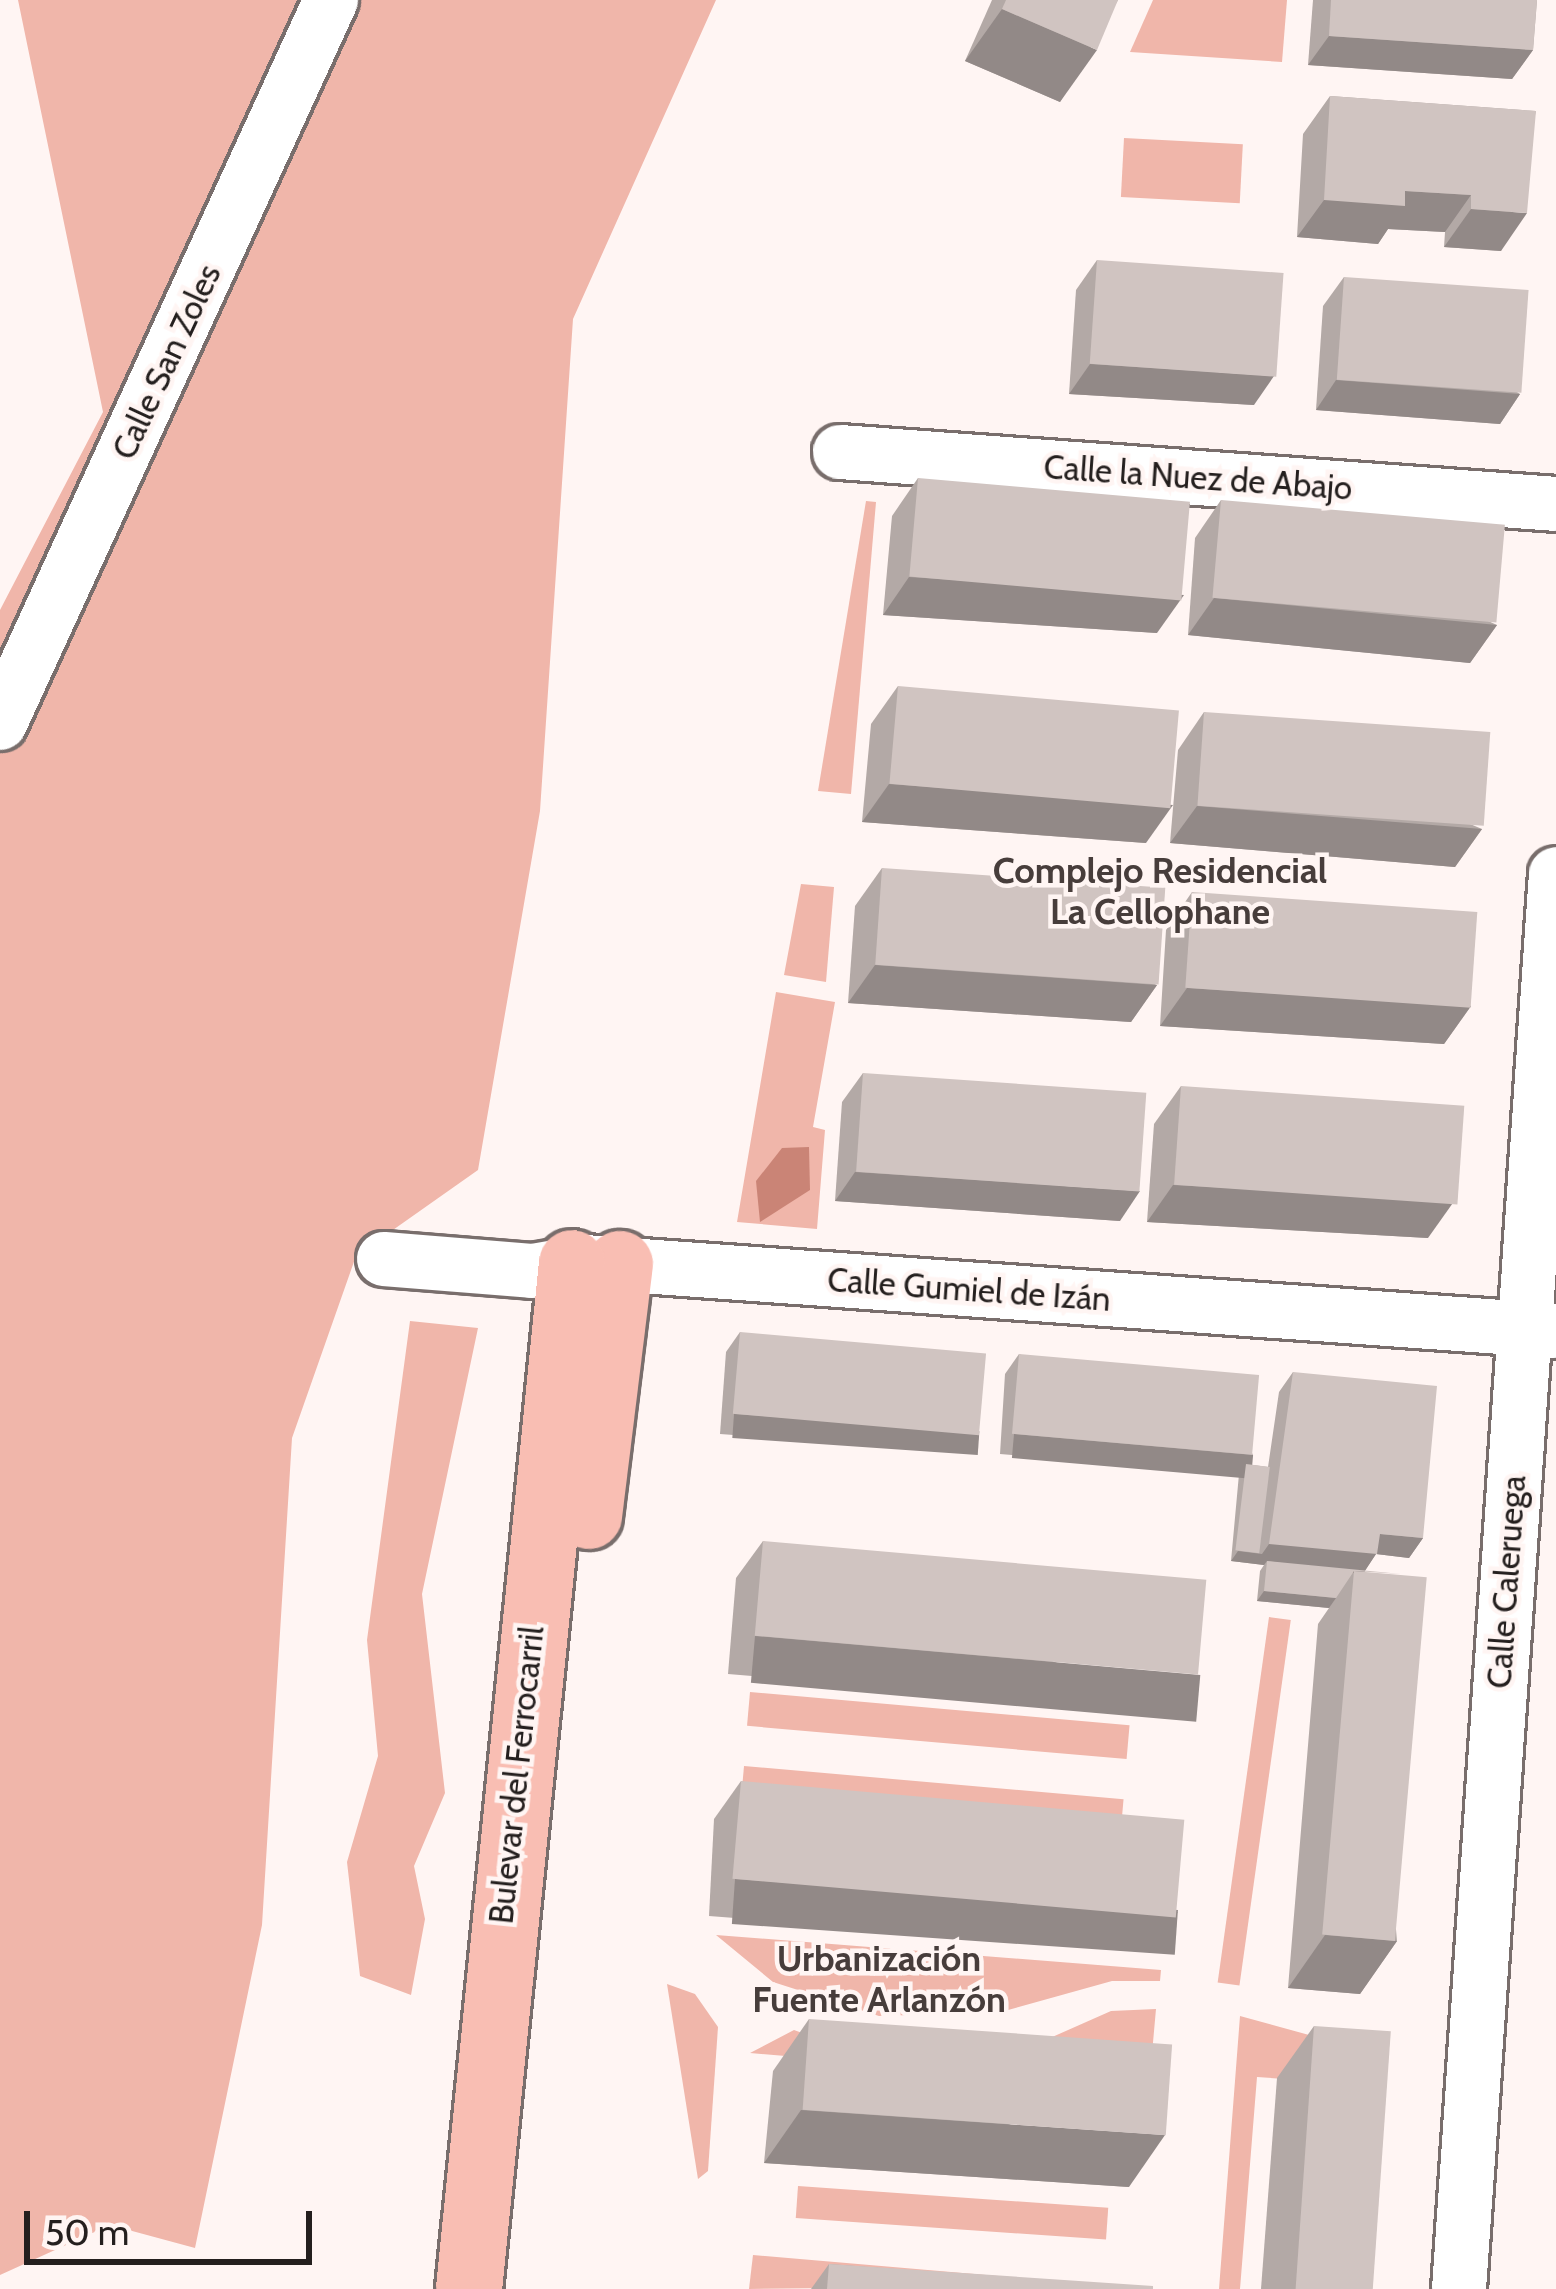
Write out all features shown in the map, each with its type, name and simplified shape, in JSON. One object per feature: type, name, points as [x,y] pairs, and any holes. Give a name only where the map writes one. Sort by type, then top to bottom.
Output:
[{"type":"main road","name":"Bulevar del Ferrocarril","points":[[469,2289],[596,1263]]},
{"type":"main road","name":"Bulevar del Ferrocarril","points":[[508,2289],[596,1263]]},
{"type":"street","name":"Calle San Zoles","points":[[0,723],[331,0]]},
{"type":"street","name":"Calle la Nuez de Abajo","points":[[840,452],[1556,504]]},
{"type":"street","name":"Calle Caleruega","points":[[1459,2289],[1540,1330],[1556,874]]},
{"type":"street","name":"Calle Gumiel de Izán","points":[[384,1258],[532,1271],[596,1263],[1540,1330]]},
{"type":"shaded area","points":[[18,0],[716,0],[573,319],[540,811],[478,1170],[356,1256],[292,1438],[262,1925],[195,2248],[110,2225],[0,2275],[0,610],[103,412]]},
{"type":"shaded area","points":[[1153,0],[1287,0],[1282,62],[1130,52]]},
{"type":"shaded area","points":[[1124,138],[1243,144],[1240,203],[1121,197]]},
{"type":"shaded area","points":[[866,501],[876,502],[851,794],[818,791]]},
{"type":"shaded area","points":[[801,884],[834,887],[826,982],[784,975]]},
{"type":"shaded area","points":[[776,992],[835,1002],[813,1127],[825,1130],[817,1229],[737,1222]]},
{"type":"shaded area","points":[[809,1147],[810,1190],[760,1222],[756,1181],[782,1148]]},
{"type":"shaded area","points":[[410,1321],[478,1328],[422,1594],[445,1793],[414,1866],[425,1919],[411,1995],[360,1976],[347,1862],[378,1756],[367,1640]]},
{"type":"shaded area","points":[[1269,1617],[1291,1620],[1239,1985],[1218,1982]]},
{"type":"shaded area","points":[[750,1692],[1130,1725],[1127,1759],[747,1726]]},
{"type":"shaded area","points":[[744,1766],[1124,1799],[1120,1836],[741,1803]]},
{"type":"shaded area","points":[[716,1935],[1161,1970],[1160,1981],[1112,1981],[1001,2012],[879,2016],[773,1982]]},
{"type":"shaded area","points":[[667,1984],[695,1994],[718,2027],[708,2171],[698,2179]]},
{"type":"shaded area","points":[[1156,2009],[1149,2087],[750,2053],[794,2030],[835,2045],[1050,2038],[1111,2011]]},
{"type":"shaded area","points":[[1240,2016],[1320,2038],[1354,2084],[1257,2077],[1240,2289],[1219,2289]]},
{"type":"shaded area","points":[[798,2186],[1108,2208],[1106,2240],[796,2218]]},
{"type":"shaded area","points":[[753,2255],[1101,2285],[749,2289]]},
{"type":"building","points":[[1006,0],[1118,0],[1097,50],[1002,9]]},
{"type":"building","points":[[1331,0],[1537,0],[1533,50],[1329,36]]},
{"type":"building","points":[[1330,96],[1536,111],[1527,213],[1471,209],[1471,195],[1405,191],[1405,206],[1324,200]]},
{"type":"building","points":[[1097,260],[1284,273],[1276,377],[1090,364]]},
{"type":"building","points":[[1344,277],[1529,290],[1521,393],[1337,380]]},
{"type":"building","points":[[918,478],[1190,502],[1181,600],[909,577]]},
{"type":"building","points":[[1221,500],[1505,525],[1496,622],[1212,598]]},
{"type":"building","points":[[898,686],[1179,711],[1170,808],[889,784]]},
{"type":"building","points":[[1204,712],[1490,732],[1484,826],[1197,806]]},
{"type":"building","points":[[882,868],[1165,888],[1159,985],[875,965]]},
{"type":"building","points":[[1192,892],[1477,912],[1471,1008],[1185,988]]},
{"type":"building","points":[[863,1073],[1146,1093],[1139,1192],[856,1172]]},
{"type":"building","points":[[1181,1086],[1464,1106],[1457,1205],[1174,1185]]},
{"type":"building","points":[[740,1332],[986,1354],[979,1435],[733,1414]]},
{"type":"building","points":[[1019,1354],[1259,1375],[1252,1455],[1012,1434]]},
{"type":"building","points":[[1293,1372],[1437,1386],[1423,1538],[1380,1534],[1377,1554],[1269,1544]]},
{"type":"building","points":[[1246,1464],[1270,1467],[1259,1553],[1235,1550]]},
{"type":"building","points":[[763,1541],[1206,1580],[1198,1674],[755,1636]]},
{"type":"building","points":[[1267,1561],[1401,1574],[1354,1571],[1336,1598],[1264,1591]]},
{"type":"building","points":[[1354,1571],[1427,1577],[1395,1941],[1322,1935]]},
{"type":"building","points":[[741,1781],[1184,1820],[1176,1917],[732,1879]]},
{"type":"building","points":[[809,2019],[1172,2044],[1166,2135],[803,2110]]},
{"type":"building","points":[[1314,2026],[1391,2031],[1373,2289],[1296,2289]]},
{"type":"building","points":[[829,2264],[1153,2286],[1153,2289],[827,2289]]},
{"type":"district","name":"Complejo Residencial La Cellophane","points":[[1160,890]]},
{"type":"district","name":"Urbanización Fuente Arlanzón","points":[[879,1978]]}]
